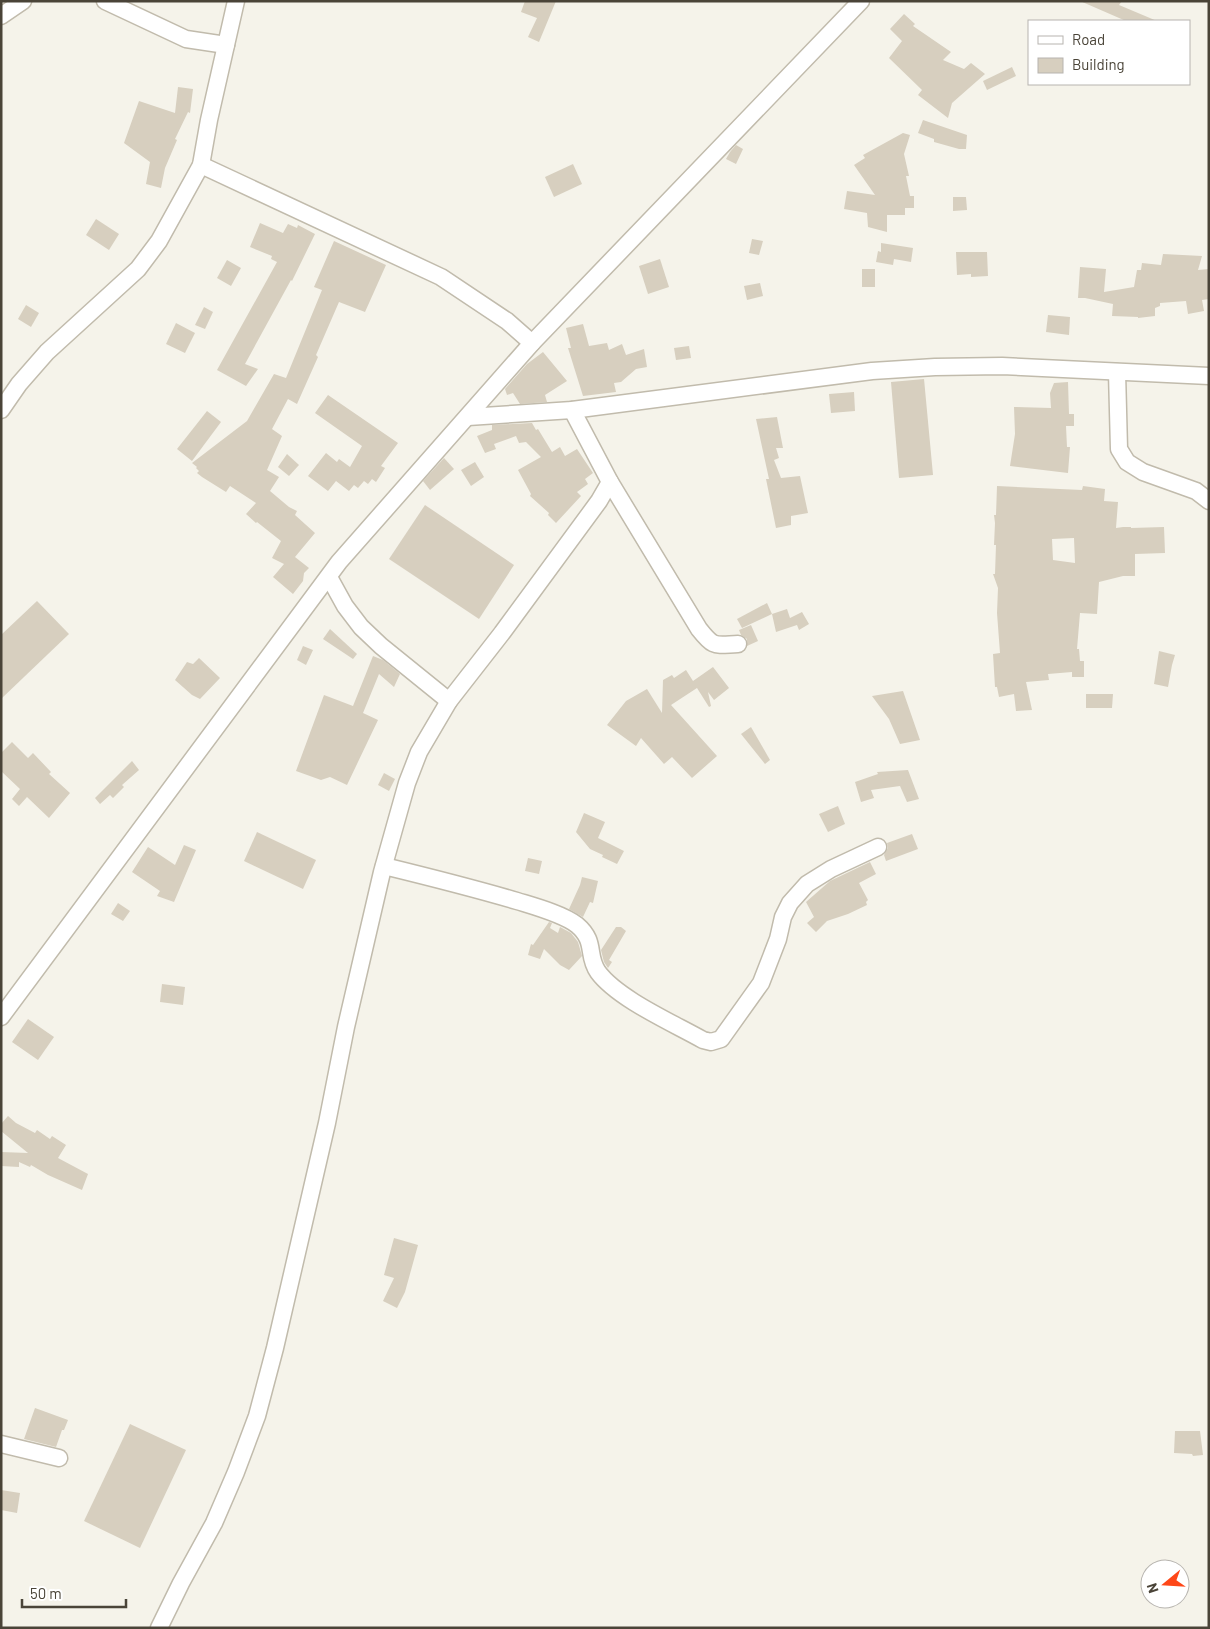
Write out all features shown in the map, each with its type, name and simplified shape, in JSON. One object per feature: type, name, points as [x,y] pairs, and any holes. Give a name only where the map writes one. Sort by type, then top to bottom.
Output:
[{"type":"street","points":[[1,16],[22,1]]},
{"type":"street","points":[[106,1],[186,39],[226,44]]},
{"type":"street","points":[[1,410],[18,384],[48,352],[138,269],[160,241],[201,165],[209,120],[236,1]]},
{"type":"street","points":[[1,1017],[339,562],[532,343],[861,1]]},
{"type":"street","points":[[201,165],[441,277],[507,321],[532,343]]},
{"type":"street","points":[[468,417],[572,410],[890,370],[934,367],[1002,366],[1209,376]]},
{"type":"street","points":[[1117,372],[1119,449],[1127,462],[1144,472],[1196,491],[1209,501]]},
{"type":"street","points":[[572,410],[610,482],[699,629],[710,642],[719,645],[738,644]]},
{"type":"street","points":[[159,1628],[164,1615],[214,1523],[257,1416],[328,1123],[346,1027],[384,866],[406,783],[419,752],[449,701],[502,633],[599,501],[610,482]]},
{"type":"street","points":[[329,577],[345,606],[361,627],[381,646],[449,701]]},
{"type":"street","points":[[384,866],[475,888],[535,906],[575,924],[588,936],[595,968],[622,995],[703,1040],[712,1042],[721,1039],[761,983],[778,939],[783,917],[790,903],[807,884],[830,869],[878,847]]},
{"type":"street","points":[[1,1444],[59,1458]]},
{"type":"building","points":[[525,1],[556,1],[539,42],[528,37],[537,18],[521,12]]},
{"type":"building","points":[[1080,1],[1122,1],[1119,5],[1155,20],[1124,20]]},
{"type":"building","points":[[904,14],[915,24],[913,26],[951,52],[943,60],[964,69],[971,63],[985,74],[952,103],[948,118],[918,95],[922,90],[889,58],[902,41],[890,29]]},
{"type":"building","points":[[1012,67],[1016,76],[987,90],[983,81]]},
{"type":"building","points":[[178,87],[193,89],[190,113],[188,112],[175,139],[177,140],[165,168],[161,188],[146,184],[150,162],[124,143],[139,101],[175,113]]},
{"type":"building","points":[[923,120],[967,135],[966,149],[934,142],[934,139],[918,133]]},
{"type":"building","points":[[903,133],[910,135],[904,154],[909,176],[906,176],[910,196],[914,196],[914,208],[905,208],[905,215],[887,215],[887,232],[868,227],[867,213],[844,209],[847,191],[875,195],[854,165],[865,158],[863,155]]},
{"type":"building","points":[[736,145],[743,149],[736,164],[726,159]]},
{"type":"building","points":[[573,164],[582,184],[554,197],[545,177]]},
{"type":"building","points":[[953,197],[966,197],[967,210],[953,211]]},
{"type":"building","points":[[96,219],[119,234],[109,250],[86,235]]},
{"type":"building","points":[[260,223],[283,233],[288,224],[297,228],[298,225],[315,234],[292,281],[245,364],[258,369],[246,386],[217,370],[277,262],[271,259],[272,256],[250,247]]},
{"type":"building","points":[[752,239],[763,241],[759,255],[749,253]]},
{"type":"building","points":[[334,241],[386,265],[365,312],[339,302],[316,355],[318,357],[297,404],[288,399],[272,429],[282,436],[267,470],[279,477],[270,491],[289,507],[297,511],[295,515],[315,533],[295,557],[309,568],[304,573],[303,581],[293,594],[273,577],[284,564],[272,558],[281,541],[246,514],[256,503],[230,486],[226,492],[202,477],[197,473],[199,471],[197,467],[192,463],[247,421],[274,374],[286,378],[322,290],[314,287]]},
{"type":"building","points":[[881,243],[913,248],[911,262],[894,259],[893,265],[876,262],[878,251],[881,252]]},
{"type":"building","points":[[956,252],[987,252],[988,276],[971,277],[971,274],[957,275]]},
{"type":"building","points":[[1163,254],[1202,256],[1198,270],[1209,269],[1209,299],[1202,300],[1204,311],[1188,314],[1186,301],[1160,303],[1160,306],[1155,308],[1155,316],[1138,318],[1112,316],[1113,304],[1078,298],[1080,267],[1106,269],[1104,292],[1134,287],[1137,270],[1141,270],[1142,263],[1161,265]]},
{"type":"building","points":[[660,259],[669,287],[648,294],[639,266]]},
{"type":"building","points":[[227,260],[241,268],[231,286],[217,278]]},
{"type":"building","points":[[862,269],[875,269],[875,287],[862,287]]},
{"type":"building","points":[[760,283],[763,296],[747,300],[744,286]]},
{"type":"building","points":[[26,305],[39,313],[31,327],[18,319]]},
{"type":"building","points":[[204,307],[213,312],[205,329],[195,325]]},
{"type":"building","points":[[1048,315],[1070,317],[1069,335],[1046,332]]},
{"type":"building","points":[[176,323],[195,333],[185,353],[166,344]]},
{"type":"building","points":[[583,324],[589,346],[607,343],[609,350],[622,344],[626,355],[644,349],[647,367],[636,369],[621,382],[614,383],[616,392],[583,396],[568,348],[571,348],[566,328]]},
{"type":"building","points":[[689,346],[691,358],[676,360],[674,348]]},
{"type":"building","points":[[543,352],[567,381],[545,395],[547,402],[520,404],[513,393],[507,395],[505,389],[527,364]]},
{"type":"building","points":[[924,379],[933,475],[899,478],[891,382]]},
{"type":"building","points":[[1068,382],[1069,414],[1074,414],[1074,426],[1066,426],[1067,447],[1070,447],[1068,473],[1010,466],[1015,434],[1014,407],[1051,408],[1050,393],[1054,383]]},
{"type":"building","points":[[854,392],[855,411],[831,413],[829,394]]},
{"type":"building","points":[[328,395],[398,443],[381,466],[385,468],[376,482],[372,479],[368,484],[364,481],[358,488],[354,485],[349,491],[336,481],[328,491],[308,476],[326,453],[337,462],[339,459],[350,467],[362,446],[315,413]]},
{"type":"building","points":[[207,411],[221,422],[192,461],[177,449]]},
{"type":"building","points":[[777,417],[783,448],[776,448],[779,458],[774,460],[781,478],[800,476],[808,513],[791,516],[791,525],[776,528],[766,479],[769,479],[756,419]]},
{"type":"building","points":[[532,423],[536,430],[538,429],[552,452],[560,447],[565,456],[577,449],[593,473],[585,479],[588,484],[577,492],[581,496],[556,523],[548,515],[549,513],[530,496],[531,494],[518,470],[541,457],[526,442],[519,443],[516,436],[494,444],[496,449],[485,453],[477,436],[492,430],[492,425]]},
{"type":"building","points":[[287,454],[299,465],[289,476],[278,467]]},
{"type":"building","points":[[444,458],[454,469],[430,490],[423,481]]},
{"type":"building","points":[[475,462],[484,477],[471,486],[461,470]]},
{"type":"building","points":[[997,486],[1082,490],[1083,486],[1105,489],[1104,501],[1118,502],[1116,528],[1164,527],[1165,553],[1135,554],[1135,576],[1123,576],[1099,582],[1097,614],[1080,613],[1077,649],[1079,649],[1080,661],[1084,661],[1084,677],[1072,677],[1072,672],[1048,674],[1049,680],[1026,682],[1032,710],[1016,711],[1014,694],[999,697],[997,687],[995,687],[993,654],[1000,653],[997,613],[998,588],[993,574],[995,574],[996,545],[994,545],[994,515],[996,515]],"holes":[[[1074,538],[1075,563],[1053,560],[1052,539]]]},
{"type":"building","points":[[425,505],[514,565],[479,619],[389,559]]},
{"type":"building","points":[[37,601],[69,634],[1,699],[1,635]]},
{"type":"building","points":[[767,603],[772,614],[742,628],[737,619]]},
{"type":"building","points":[[787,609],[790,618],[802,612],[809,624],[799,630],[797,625],[776,632],[772,614]]},
{"type":"building","points":[[751,625],[758,641],[747,646],[747,639],[741,635],[739,630]]},
{"type":"building","points":[[330,629],[357,654],[353,659],[323,639]]},
{"type":"building","points":[[303,646],[313,650],[306,665],[297,660]]},
{"type":"building","points":[[1159,651],[1175,655],[1168,687],[1154,684]]},
{"type":"building","points":[[373,656],[383,660],[400,674],[394,687],[379,674],[363,713],[378,720],[347,785],[330,777],[321,780],[296,771],[324,695],[353,706]]},
{"type":"building","points":[[199,658],[220,678],[200,699],[192,695],[175,680],[187,662],[193,664]]},
{"type":"building","points":[[713,667],[729,688],[714,700],[708,692],[711,706],[709,707],[697,688],[671,705],[717,756],[692,778],[672,757],[664,764],[641,738],[636,746],[607,725],[626,701],[647,689],[662,713],[663,680],[672,675],[674,678],[686,670],[693,681]]},
{"type":"building","points":[[903,691],[920,740],[900,744],[889,719],[872,696]]},
{"type":"building","points":[[1086,694],[1113,694],[1112,708],[1086,708]]},
{"type":"building","points":[[751,727],[770,760],[765,764],[741,734]]},
{"type":"building","points":[[12,742],[28,758],[33,753],[51,772],[49,774],[70,793],[49,818],[27,797],[19,806],[12,799],[20,789],[1,771],[1,753]]},
{"type":"building","points":[[132,761],[139,770],[122,785],[124,787],[113,798],[110,795],[100,804],[95,798]]},
{"type":"building","points":[[908,770],[919,799],[907,802],[900,786],[871,790],[874,798],[861,802],[855,782],[878,774],[877,772]]},
{"type":"building","points":[[384,773],[395,779],[389,791],[378,785]]},
{"type":"building","points":[[838,806],[845,824],[828,832],[819,814]]},
{"type":"building","points":[[584,813],[605,822],[598,838],[624,851],[617,864],[590,849],[576,832]]},
{"type":"building","points":[[257,832],[316,860],[303,889],[244,861]]},
{"type":"building","points":[[912,834],[918,849],[886,861],[884,855],[888,848],[887,843]]},
{"type":"building","points":[[184,845],[196,850],[174,902],[157,896],[160,891],[132,872],[148,847],[175,865]]},
{"type":"building","points":[[528,858],[542,861],[539,874],[525,871]]},
{"type":"building","points":[[870,862],[876,874],[859,883],[868,900],[866,902],[867,905],[827,921],[816,932],[807,923],[814,917],[806,902],[830,881]]},
{"type":"building","points":[[582,877],[598,881],[593,903],[590,902],[583,917],[569,909]]},
{"type":"building","points":[[118,903],[130,911],[123,921],[111,914]]},
{"type":"building","points":[[549,922],[552,923],[550,928],[558,933],[560,927],[571,933],[578,942],[582,956],[569,970],[560,965],[544,949],[540,959],[528,955],[531,944],[533,945]]},
{"type":"building","points":[[616,927],[621,927],[626,931],[609,960],[612,962],[608,968],[604,962],[601,950]]},
{"type":"building","points":[[162,984],[185,987],[183,1005],[160,1002]]},
{"type":"building","points":[[28,1019],[54,1037],[38,1060],[12,1042]]},
{"type":"building","points":[[8,1116],[16,1123],[35,1133],[37,1130],[50,1139],[52,1136],[66,1145],[58,1158],[88,1174],[82,1190],[31,1165],[30,1167],[19,1162],[19,1167],[1,1166],[1,1152],[28,1153],[1,1131],[1,1124]]},
{"type":"building","points":[[394,1238],[418,1245],[405,1292],[397,1308],[383,1301],[394,1278],[384,1275]]},
{"type":"building","points":[[35,1408],[68,1420],[56,1447],[24,1439]]},
{"type":"building","points":[[130,1424],[186,1450],[140,1548],[84,1521]]},
{"type":"building","points":[[1175,1431],[1200,1431],[1203,1455],[1193,1456],[1192,1454],[1174,1453]]},
{"type":"building","points":[[1,1490],[20,1493],[17,1513],[1,1510]]}]
